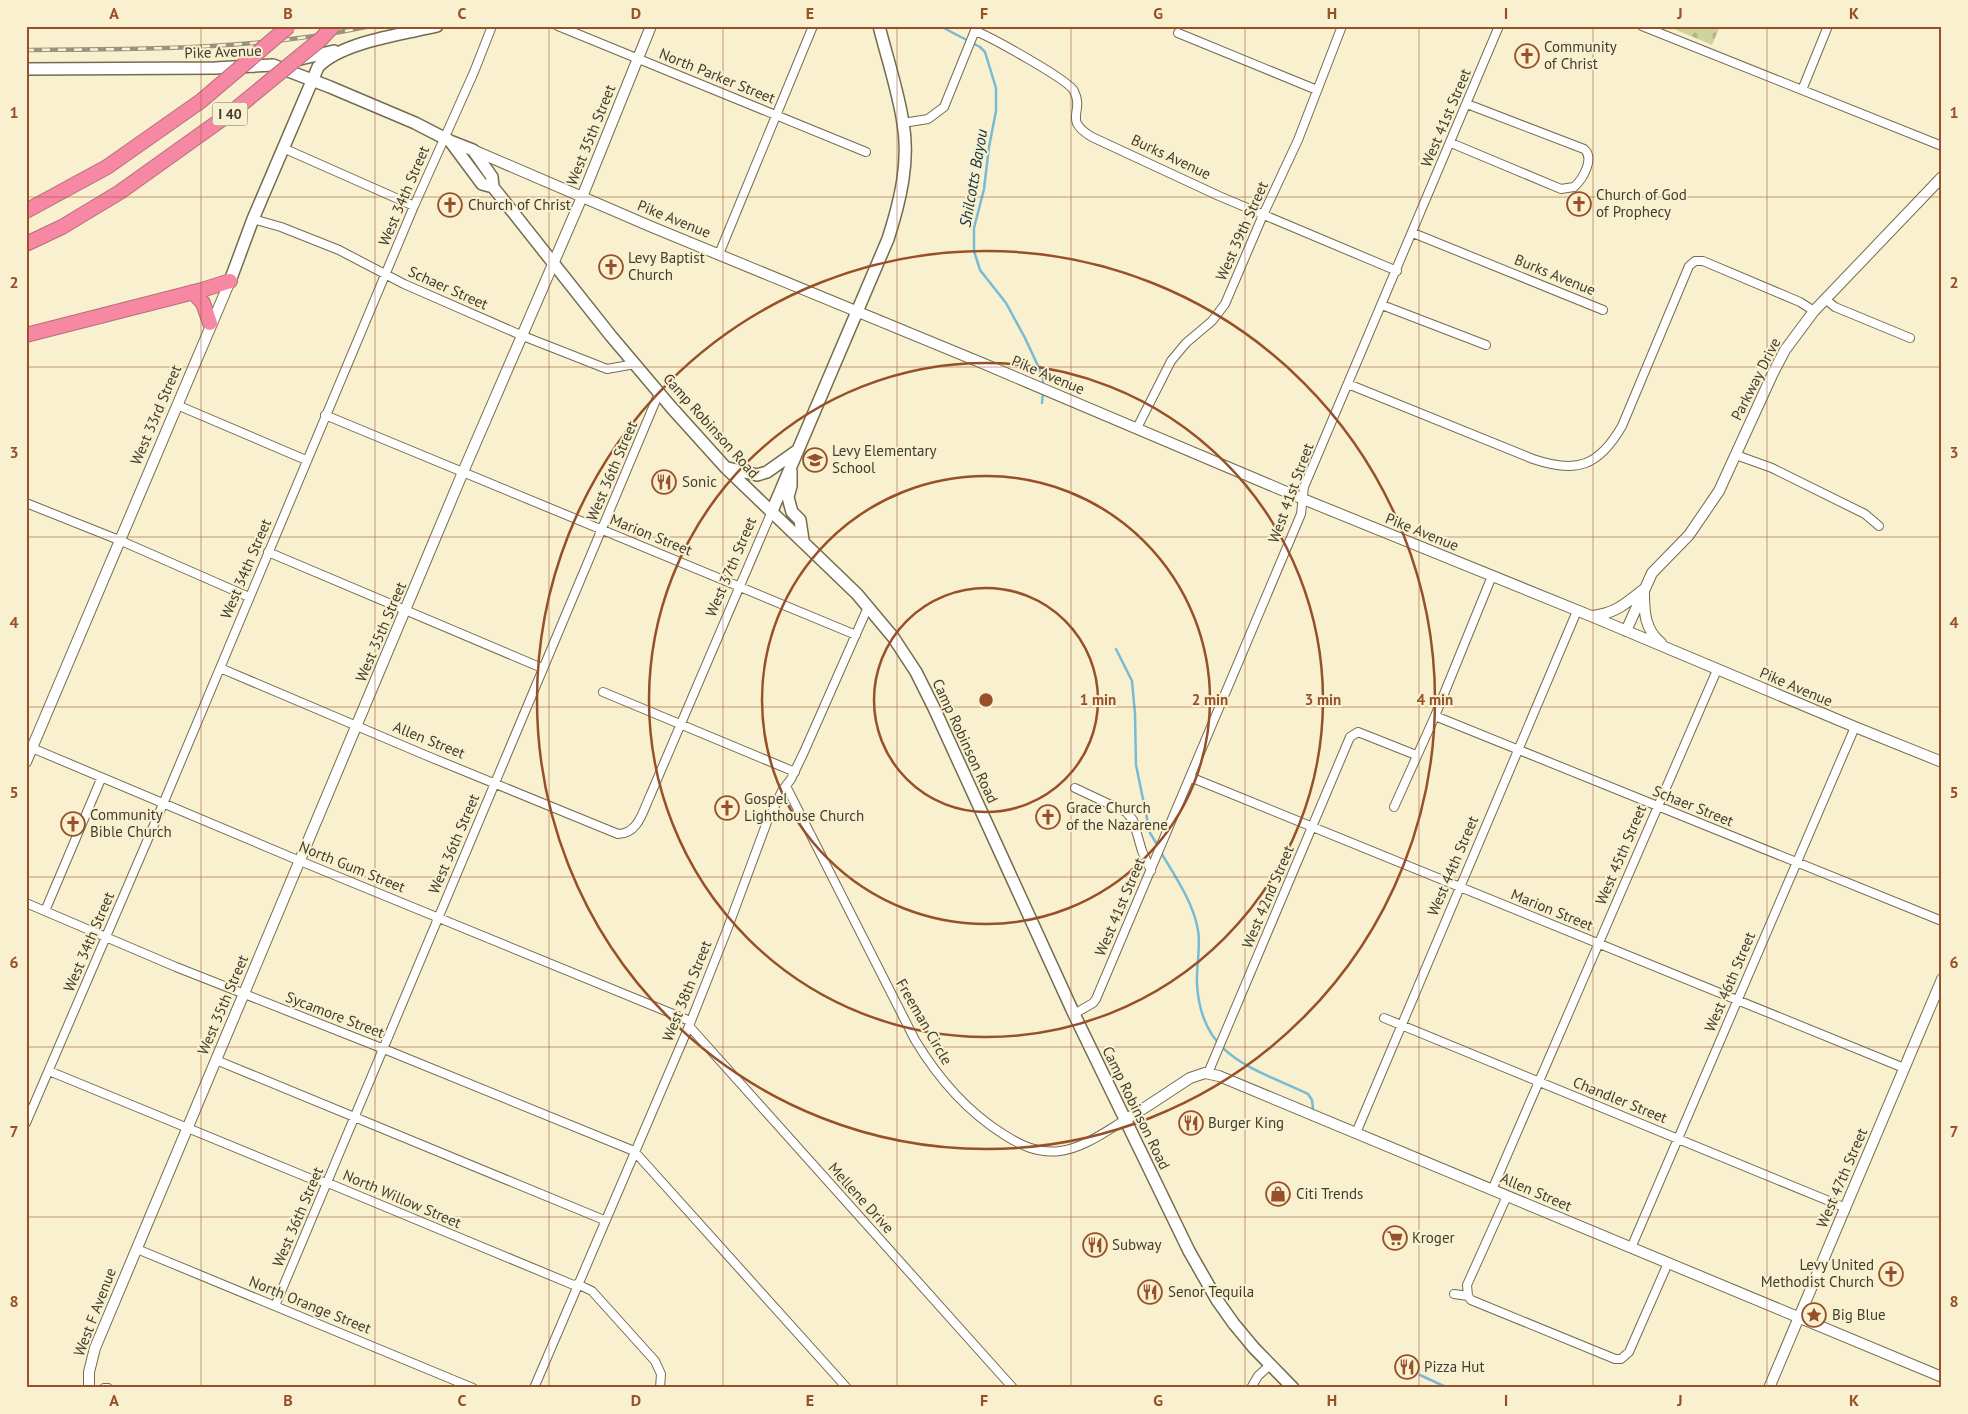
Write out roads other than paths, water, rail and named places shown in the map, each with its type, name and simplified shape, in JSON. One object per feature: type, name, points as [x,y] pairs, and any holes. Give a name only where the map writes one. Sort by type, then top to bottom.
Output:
[{"type":"highway","name":"I 40","points":[[26,211],[106,167],[201,101],[289,26]]},
{"type":"highway","name":"I 40","points":[[26,244],[62,227],[120,192],[232,112],[321,39],[333,26]]},
{"type":"highway","points":[[26,335],[230,281]]},
{"type":"highway","points":[[193,292],[203,303],[210,323]]},
{"type":"main road","points":[[273,65],[437,26]]},
{"type":"main road","name":"West 37th Street","points":[[772,511],[888,239],[895,218],[904,172],[903,123],[879,26]]},
{"type":"main road","points":[[312,80],[316,70],[322,63],[354,46]]},
{"type":"main road","name":"Pike Avenue","points":[[26,69],[215,68],[273,65],[415,122],[473,150]]},
{"type":"main road","name":"West 33rd Street","points":[[230,281],[253,218],[312,80]]},
{"type":"main road","name":"Camp Robinson Road","points":[[447,139],[482,184],[493,187]]},
{"type":"main road","name":"Camp Robinson Road","points":[[473,150],[492,177],[493,187],[659,393],[726,468],[803,540],[868,607],[893,637],[916,672],[1074,1014],[1201,1274],[1234,1324],[1293,1388]]},
{"type":"main road","points":[[726,468],[757,474],[767,472],[798,450]]},
{"type":"main road","points":[[791,466],[791,486],[788,497],[792,512],[800,520],[803,540]]},
{"type":"street","name":"West 34th Street","points":[[26,1124],[163,804],[414,206],[447,139],[492,26]]},
{"type":"street","name":"North Parker Street","points":[[558,26],[866,152]]},
{"type":"street","name":"West 35th Street","points":[[137,1249],[464,472],[582,197],[651,26]]},
{"type":"street","points":[[719,254],[813,26]]},
{"type":"street","name":"West 39th Street","points":[[1137,428],[1171,360],[1186,343],[1212,321],[1224,304],[1298,140],[1342,26]]},
{"type":"street","name":"West 41st Street","points":[[1074,1014],[1093,1003],[1096,999],[1300,514],[1304,488],[1499,26]]},
{"type":"street","points":[[1642,26],[1942,146]]},
{"type":"street","points":[[1802,90],[1828,26]]},
{"type":"street","points":[[903,123],[928,119],[944,107],[975,30]]},
{"type":"street","name":"Burks Avenue","points":[[975,30],[1067,82],[1076,95],[1076,124],[1081,130],[1211,192],[1397,271]]},
{"type":"street","points":[[1178,33],[1318,90]]},
{"type":"street","points":[[1451,143],[1561,189],[1574,188],[1590,158],[1584,149],[1467,104]]},
{"type":"street","points":[[283,148],[414,206]]},
{"type":"street","name":"Pike Avenue","points":[[473,150],[1137,428],[1303,500],[1591,616],[1855,728],[1942,762]]},
{"type":"street","name":"Parkway Drive","points":[[1626,631],[1652,573],[1680,545],[1702,519],[1719,491],[1785,350],[1814,311],[1942,177]]},
{"type":"street","name":"Schaer Street","points":[[253,218],[339,250],[404,284],[523,336],[607,369],[635,364]]},
{"type":"street","name":"Burks Avenue","points":[[1413,233],[1603,310]]},
{"type":"street","points":[[1348,384],[1542,462],[1568,466],[1592,461],[1606,450],[1622,426],[1688,266],[1695,261],[1703,261],[1784,294],[1814,311]]},
{"type":"street","name":"West 33rd Street","points":[[26,762],[210,323],[230,281]]},
{"type":"street","points":[[1825,299],[1835,307],[1910,338]]},
{"type":"street","points":[[1382,305],[1486,345]]},
{"type":"street","name":"West 36th Street","points":[[275,1306],[659,393]]},
{"type":"street","points":[[177,405],[306,460]]},
{"type":"street","name":"Marion Street","points":[[325,415],[856,635]]},
{"type":"street","points":[[1736,455],[1772,468],[1865,514],[1879,526]]},
{"type":"street","points":[[26,503],[119,540],[250,597]]},
{"type":"street","name":"West 37th Street","points":[[629,832],[637,824],[647,803],[772,511]]},
{"type":"street","points":[[268,552],[542,668]]},
{"type":"street","points":[[1394,807],[1435,716],[1492,576]]},
{"type":"street","points":[[1644,590],[1644,612],[1648,626],[1656,638],[1670,650]]},
{"type":"street","name":"Parkway Drive","points":[[1591,616],[1608,614],[1619,609],[1644,590]]},
{"type":"street","name":"West 38th Street","points":[[534,1388],[689,1023],[727,930],[767,822],[795,772],[868,607]]},
{"type":"street","name":"West 44th Street","points":[[1356,1132],[1577,611]]},
{"type":"street","name":"Allen Street","points":[[220,668],[618,834],[629,832]]},
{"type":"street","name":"West 45th Street","points":[[1492,1190],[1717,670]]},
{"type":"street","points":[[603,692],[795,772]]},
{"type":"street","name":"Schaer Street","points":[[1435,716],[1942,921]]},
{"type":"street","name":"West 46th Street","points":[[1631,1248],[1855,728]]},
{"type":"street","name":"West 42nd Street","points":[[1208,1073],[1224,1039],[1350,737],[1355,732],[1362,733],[1416,755]]},
{"type":"street","name":"North Gum Street","points":[[32,748],[101,779],[438,916],[689,1023]]},
{"type":"street","name":"Marion Street","points":[[1190,777],[1904,1068]]},
{"type":"street","points":[[45,911],[101,779]]},
{"type":"street","name":"Freeman Circle","points":[[786,786],[915,1040],[933,1069],[964,1104],[990,1126],[1019,1144],[1040,1151],[1055,1152],[1076,1147],[1125,1120]]},
{"type":"street","points":[[1075,788],[1126,812],[1133,820],[1142,851],[1151,871]]},
{"type":"street","name":"Sycamore Street","points":[[26,903],[176,967],[634,1151]]},
{"type":"street","name":"West 47th Street","points":[[1769,1388],[1942,980]]},
{"type":"street","name":"Chandler Street","points":[[1384,1018],[1846,1208]]},
{"type":"street","name":"Mellene Drive","points":[[689,1023],[1014,1388]]},
{"type":"street","points":[[216,1060],[604,1220]]},
{"type":"street","name":"North Willow Street","points":[[49,1071],[309,1178],[328,1183],[592,1291],[655,1361],[661,1374],[660,1388]]},
{"type":"street","points":[[1125,1120],[1190,1078],[1200,1073],[1208,1073]]},
{"type":"street","name":"Allen Street","points":[[1208,1073],[1289,1104],[1942,1377]]},
{"type":"street","points":[[634,1151],[847,1388]]},
{"type":"street","points":[[1507,1196],[1467,1285],[1468,1296],[1471,1300],[1503,1314],[1621,1360],[1629,1352],[1668,1263]]},
{"type":"street","name":"North Orange Street","points":[[137,1249],[473,1388]]},
{"type":"street","name":"West F Avenue","points":[[89,1388],[89,1372],[92,1358],[137,1249]]},
{"type":"street","points":[[1454,1294],[1468,1296]]},
{"type":"street","points":[[1251,1388],[1258,1376],[1270,1365]]},
{"type":"waterway","name":"Shilcotts Bayou","points":[[940,26],[980,47],[985,52],[996,88],[996,111],[984,189],[974,228],[974,251],[980,270],[1006,303],[1025,338],[1039,368],[1043,379],[1043,387]]},
{"type":"waterway","name":"Shilcotts Bayou","points":[[1042,403],[1043,392]]},
{"type":"waterway","points":[[1116,649],[1132,681],[1136,765],[1150,833],[1158,846]]},
{"type":"waterway","points":[[1160,851],[1183,889],[1196,920],[1199,944],[1197,984],[1201,1009],[1208,1028],[1219,1044],[1249,1067],[1308,1094],[1312,1100],[1313,1108]]},
{"type":"waterway","points":[[1420,1375],[1448,1388]]},
{"type":"railway","points":[[26,50],[200,47],[286,40],[371,26]]},
{"type":"place","name":"Community of Christ","points":[[1527,56]]},
{"type":"place","name":"Church of God of Prophecy","points":[[1579,204]]},
{"type":"place","name":"Church of Christ","points":[[450,205]]},
{"type":"place","name":"Levy Baptist Church","points":[[611,267]]},
{"type":"place","name":"Levy Elementary School","points":[[815,460]]},
{"type":"place","name":"Sonic","points":[[664,482]]},
{"type":"place","name":"Gospel Lighthouse Church","points":[[727,808]]},
{"type":"place","name":"Grace Church of the Nazarene","points":[[1048,817]]},
{"type":"place","name":"Community Bible Church","points":[[73,824]]},
{"type":"place","name":"Burger King","points":[[1191,1123]]},
{"type":"place","name":"Citi Trends","points":[[1278,1194]]},
{"type":"place","name":"Kroger","points":[[1395,1238]]},
{"type":"place","name":"Subway","points":[[1095,1245]]},
{"type":"place","name":"Levy United Methodist Church","points":[[1891,1274]]},
{"type":"place","name":"Senor Tequila","points":[[1150,1292]]},
{"type":"place","name":"Big Blue","points":[[1814,1315]]},
{"type":"place","name":"Pizza Hut","points":[[1407,1367]]}]
